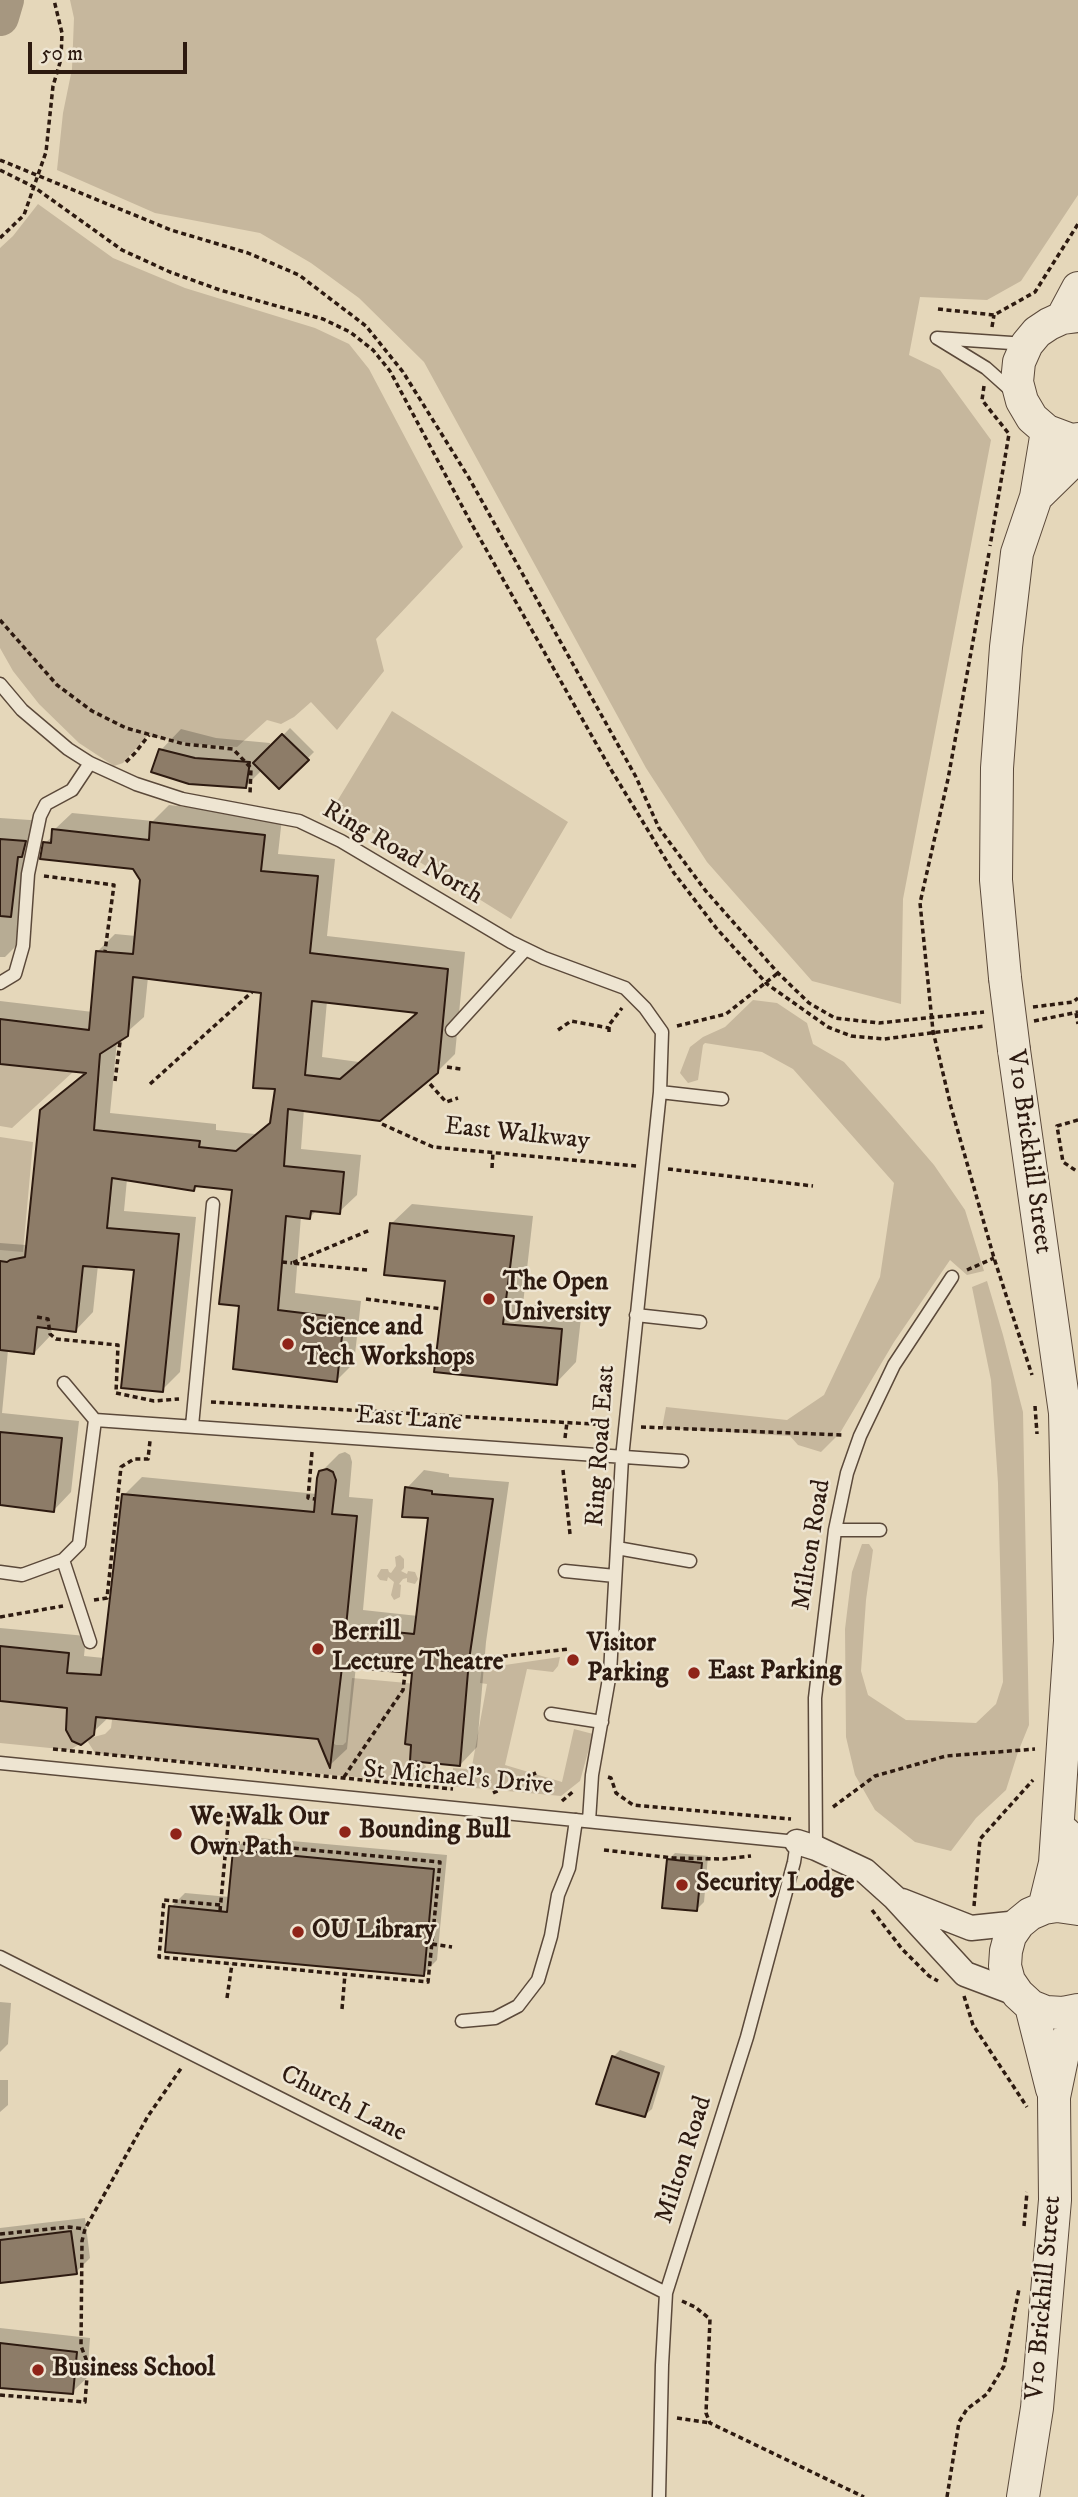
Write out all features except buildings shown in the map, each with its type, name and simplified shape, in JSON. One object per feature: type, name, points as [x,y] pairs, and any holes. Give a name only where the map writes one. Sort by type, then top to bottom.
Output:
[{"type":"street","points":[[1078,288],[1070,317],[1043,328],[1027,344],[1020,362],[1017,382],[1022,401],[1032,418],[1047,431],[1071,440],[1078,439]]},
{"type":"street","name":"V10 Brickhill Street","points":[[1047,431],[1036,497],[1017,553],[1006,647],[997,768],[996,880],[1014,1050],[1065,1413],[1070,1641],[1055,1863],[1031,1915],[1010,1936],[1005,1966],[1009,1981],[1025,2000],[1054,2098]]},
{"type":"street","name":"V10 Brickhill Street","points":[[1036,497],[1078,456]]},
{"type":"street","name":"V10 Brickhill Street","points":[[1060,1811],[1078,1890]]},
{"type":"street","name":"St Michael's Drive","points":[[807,1845],[865,1871],[895,1898],[965,1974],[1025,2000]]},
{"type":"street","name":"St Michael's Drive","points":[[895,1898],[971,1928],[1031,1915]]},
{"type":"street","points":[[1031,1915],[1057,1906],[1078,1909]]},
{"type":"street","points":[[1025,2000],[1046,2012],[1078,2011]]},
{"type":"street","name":"V10 Brickhill Street","points":[[1024,2494],[1037,2408],[1055,2200],[1054,2098],[1064,2049],[1078,2011]]},
{"type":"lane","points":[[1022,401],[986,368],[937,338],[1027,344]]},
{"type":"lane","name":"Ring Road North","points":[[0,684],[22,710],[68,749],[90,763],[136,784],[182,799],[299,821],[341,841],[525,950],[625,988],[645,1008],[662,1032]]},
{"type":"lane","points":[[0,983],[15,974],[23,946],[29,874],[40,816],[46,804],[72,790],[90,763]]},
{"type":"lane","points":[[452,1030],[525,950]]},
{"type":"lane","name":"Ring Road East","points":[[462,2021],[495,2018],[518,2006],[538,1980],[551,1936],[558,1895],[569,1868],[592,1775],[610,1673],[622,1458],[660,1092],[662,1032]]},
{"type":"lane","points":[[660,1092],[722,1098]]},
{"type":"lane","points":[[192,1426],[213,1204]]},
{"type":"lane","name":"Milton Road","points":[[660,2497],[666,2293],[747,2038],[794,1862],[807,1845],[816,1820],[815,1698],[835,1530],[847,1474],[860,1436],[894,1365],[952,1276]]},
{"type":"lane","points":[[636,1315],[700,1322]]},
{"type":"lane","points":[[0,1572],[22,1575],[63,1560],[79,1544],[95,1420],[64,1383]]},
{"type":"lane","name":"East Lane","points":[[95,1420],[682,1461]]},
{"type":"lane","points":[[835,1530],[880,1530]]},
{"type":"lane","points":[[617,1548],[690,1562]]},
{"type":"lane","points":[[63,1560],[90,1642]]},
{"type":"lane","points":[[565,1571],[615,1576]]},
{"type":"lane","points":[[551,1714],[602,1722]]},
{"type":"lane","name":"St Michael's Drive","points":[[0,1763],[582,1820],[807,1845]]},
{"type":"lane","name":"Church Lane","points":[[0,1957],[666,2293]]},
{"type":"path","points":[[0,237],[24,215],[46,152],[52,86],[61,59],[62,33],[54,0]]},
{"type":"path","points":[[0,160],[170,230],[248,253],[299,275],[366,326],[403,372],[469,478],[636,777],[659,828],[705,890],[778,973],[809,1003],[835,1018],[879,1023],[984,1012]]},
{"type":"path","points":[[0,170],[34,187],[122,250],[170,272],[220,290],[323,318],[350,332],[373,350],[390,371],[470,521],[603,756],[674,873],[717,929],[767,984],[828,1027],[851,1036],[884,1039],[933,1031]]},
{"type":"path","points":[[938,309],[994,315],[1035,292],[1078,224]]},
{"type":"path","points":[[990,341],[994,315]]},
{"type":"path","points":[[986,368],[982,400],[1009,434],[948,779],[919,904],[933,1031],[951,1107],[994,1258],[1034,1382]]},
{"type":"path","points":[[0,620],[57,685],[92,711],[126,729],[184,744],[233,749],[251,768],[249,810]]},
{"type":"path","points":[[109,772],[121,766],[149,735]]},
{"type":"path","points":[[29,874],[114,885],[105,951]]},
{"type":"path","points":[[662,1032],[688,1022],[726,1014],[778,973]]},
{"type":"path","points":[[150,1084],[252,992]]},
{"type":"path","points":[[558,1030],[571,1021],[609,1030],[631,995]]},
{"type":"path","points":[[1023,1008],[1073,1002],[1078,998]]},
{"type":"path","points":[[1078,1012],[1078,1024]]},
{"type":"path","points":[[115,1081],[120,1042]]},
{"type":"path","points":[[447,1067],[461,1069]]},
{"type":"path","points":[[430,1084],[446,1102],[458,1098]]},
{"type":"path","points":[[1078,1120],[1057,1126],[1063,1162],[1078,1172]]},
{"type":"path","name":"East Walkway","points":[[382,1124],[433,1147],[652,1167],[813,1186]]},
{"type":"path","points":[[492,1168],[493,1152]]},
{"type":"path","points":[[292,1263],[370,1230]]},
{"type":"path","points":[[952,1276],[994,1258]]},
{"type":"path","points":[[282,1262],[367,1270]]},
{"type":"path","points":[[366,1299],[442,1309]]},
{"type":"path","points":[[1035,1395],[1037,1435]]},
{"type":"path","points":[[0,1618],[107,1598],[121,1468],[134,1459],[148,1459],[154,1401]]},
{"type":"path","points":[[566,1422],[563,1468],[570,1534]]},
{"type":"path","points":[[313,1436],[308,1498],[315,1499]]},
{"type":"path","points":[[470,1660],[569,1649]]},
{"type":"path","points":[[344,1777],[404,1690],[405,1673]]},
{"type":"path","points":[[81,1745],[81,1752]]},
{"type":"path","points":[[40,1748],[466,1790]]},
{"type":"path","points":[[562,1801],[592,1775],[611,1778],[616,1793],[634,1805],[816,1820],[875,1776],[946,1756],[1035,1749],[1034,1760]]},
{"type":"path","points":[[220,1911],[233,1766]]},
{"type":"path","points":[[971,1928],[980,1839],[1033,1782],[1034,1771]]},
{"type":"path","points":[[507,1795],[493,1793],[538,1772]]},
{"type":"path","points":[[220,1905],[164,1900],[159,1957],[428,1982],[440,1862],[226,1842]]},
{"type":"path","points":[[432,1944],[452,1947]]},
{"type":"path","points":[[227,1998],[232,1964]]},
{"type":"path","points":[[965,1974],[964,2001],[973,2025],[1027,2104],[1027,2116]]},
{"type":"path","points":[[342,2009],[345,1975]]},
{"type":"path","points":[[0,2395],[85,2402],[88,2364],[81,2346],[82,2241],[85,2229],[148,2116],[189,2053]]},
{"type":"path","points":[[1024,2233],[1027,2192]]},
{"type":"path","points":[[0,2234],[69,2227],[85,2229]]},
{"type":"path","points":[[947,2497],[958,2422],[967,2409],[988,2394],[1004,2366],[1020,2287]]},
{"type":"path","points":[[666,2293],[695,2307],[710,2319],[706,2413],[710,2423]]},
{"type":"path","points":[[661,2416],[710,2423],[864,2497]]},
{"type":"shaded area","points":[[70,0],[1078,0],[1078,195],[1021,281],[987,300],[920,297],[909,355],[940,370],[991,440],[903,899],[901,1004],[812,981],[707,862],[646,768],[424,362],[359,298],[311,263],[260,233],[155,213],[57,170],[63,113],[72,69],[74,18]]},
{"type":"shaded area","points":[[38,204],[113,258],[185,288],[315,328],[349,344],[369,369],[463,547],[376,639],[384,671],[337,730],[311,702],[281,724],[267,720],[237,747],[147,736],[123,763],[114,766],[79,743],[39,704],[13,671],[0,648],[0,248]]},
{"type":"shaded area","points":[[392,711],[568,822],[511,919],[333,808]]},
{"type":"shaded area","points":[[753,1000],[777,1003],[807,1023],[813,1044],[844,1062],[934,1165],[965,1210],[984,1271],[967,1275],[950,1260],[894,1342],[840,1433],[821,1452],[798,1445],[790,1436],[662,1428],[666,1407],[787,1420],[824,1395],[880,1277],[894,1183],[793,1069],[762,1052],[705,1043],[698,1080],[688,1083],[680,1073],[690,1047],[703,1037],[725,1027]]},
{"type":"shaded area","points":[[0,1064],[73,1072],[12,1128],[0,1126]]},
{"type":"shaded area","points":[[0,1137],[33,1142],[23,1252],[0,1250]]},
{"type":"shaded area","points":[[987,1281],[1023,1412],[1029,1725],[1006,1790],[976,1818],[951,1851],[915,1842],[875,1810],[855,1775],[846,1737],[845,1629],[852,1572],[862,1544],[869,1544],[873,1550],[861,1671],[868,1695],[906,1720],[976,1723],[996,1704],[1003,1682],[998,1483],[991,1380],[972,1287]]},
{"type":"shaded area","points":[[400,1555],[404,1559],[404,1568],[401,1571],[407,1574],[408,1571],[415,1572],[418,1579],[415,1584],[407,1582],[407,1578],[403,1579],[399,1584],[400,1597],[394,1600],[391,1595],[394,1582],[388,1577],[387,1581],[380,1580],[377,1576],[381,1569],[388,1569],[391,1573],[396,1566],[395,1557]]},
{"type":"shaded area","points":[[560,1657],[553,1672],[527,1669],[505,1765],[562,1782],[574,1729],[593,1734],[580,1781],[561,1796],[95,1753],[88,1742],[90,1738],[105,1734],[111,1728],[113,1712],[326,1733],[329,1740],[336,1745],[343,1745],[346,1742],[352,1678],[418,1684],[423,1749],[421,1763],[426,1766],[425,1769],[438,1775],[453,1768],[468,1769],[472,1766],[487,1684],[480,1683],[482,1665],[498,1666]]},
{"type":"shaded area","points":[[0,1687],[75,1694],[80,1740],[78,1745],[70,1750],[0,1743]]},
{"type":"waterway","points":[[0,17],[5,0]]},
{"type":"place","name":"The Open University","points":[[489,1299]]},
{"type":"place","name":"Science and Tech Workshops","points":[[288,1344]]},
{"type":"place","name":"Berrill Lecture Theatre","points":[[318,1649]]},
{"type":"place","name":"Visitor Parking","points":[[573,1660]]},
{"type":"place","name":"East Parking","points":[[694,1673]]},
{"type":"place","name":"Bounding Bull","points":[[345,1832]]},
{"type":"place","name":"We Walk Our Own Path","points":[[176,1834]]},
{"type":"place","name":"Security Lodge","points":[[682,1885]]},
{"type":"place","name":"OU Library","points":[[298,1932]]},
{"type":"place","name":"Business School","points":[[38,2370]]}]
